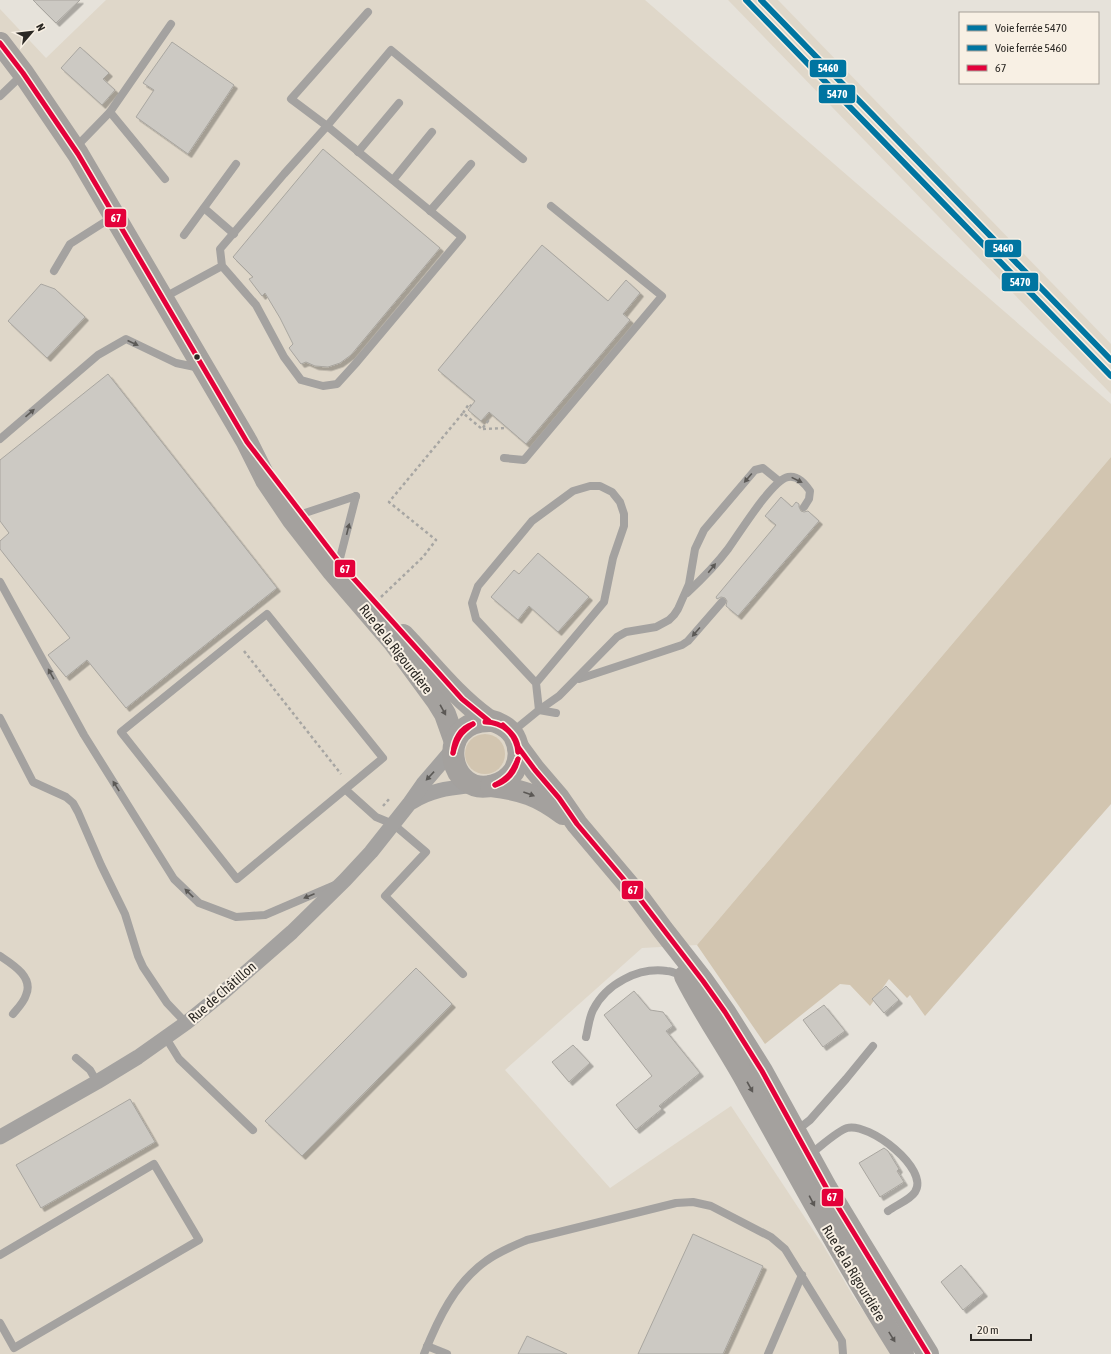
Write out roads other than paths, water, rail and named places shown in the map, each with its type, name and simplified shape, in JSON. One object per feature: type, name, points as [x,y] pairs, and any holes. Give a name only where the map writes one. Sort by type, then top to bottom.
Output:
[{"type":"street","name":"Rue de la Rigourdière","points":[[0,43],[23,73],[74,149],[247,442],[266,480],[293,520],[332,570],[392,642],[437,701],[445,714],[454,746]]},
{"type":"street","name":"Rue de la Rigourdière","points":[[247,442],[339,562],[462,699],[489,720]]},
{"type":"street","points":[[481,720],[489,720],[497,722],[505,727],[515,740],[519,756],[517,765],[507,779],[499,784],[483,786],[462,777],[454,764],[454,746],[458,735],[468,726],[481,720]]},
{"type":"street","name":"Rue de la Rigourdière","points":[[515,740],[535,770],[559,798],[577,824],[637,895],[726,1012],[762,1071],[800,1146],[928,1354]]},
{"type":"street","name":"Rue de Châtillon","points":[[0,1137],[97,1082],[166,1038],[218,997],[292,932],[345,880],[394,824],[423,784],[454,746]]},
{"type":"street","name":"Rue de la Rigourdière","points":[[483,786],[510,788],[536,796],[577,824]]},
{"type":"street","name":"Rue de Châtillon","points":[[409,804],[429,793],[442,789],[483,786]]},
{"type":"street","name":"Rue de la Rigourdière","points":[[663,930],[686,978],[706,1014],[731,1053],[841,1254],[903,1354]]},
{"type":"lane","points":[[368,12],[291,99],[327,126],[462,237],[337,384],[323,386],[301,380],[284,357],[256,304],[222,266],[220,249],[327,126],[391,50],[523,159]]},
{"type":"lane","points":[[74,149],[110,112],[171,24]]},
{"type":"lane","points":[[0,96],[23,73]]},
{"type":"lane","points":[[358,152],[399,103]]},
{"type":"lane","points":[[110,112],[165,179]]},
{"type":"lane","points":[[393,180],[432,132]]},
{"type":"lane","points":[[184,235],[236,164]]},
{"type":"lane","points":[[430,211],[471,164]]},
{"type":"lane","points":[[504,458],[524,460],[662,296],[551,206]]},
{"type":"lane","points":[[204,208],[234,234]]},
{"type":"lane","points":[[54,271],[70,244],[114,215]]},
{"type":"lane","points":[[163,298],[222,266]]},
{"type":"lane","points":[[0,438],[98,355],[126,339],[176,363],[204,369]]},
{"type":"lane","points":[[515,740],[540,710],[559,696],[610,643],[621,634],[650,629],[669,620],[678,609],[689,584],[695,549],[704,530],[755,470],[763,468],[779,481]]},
{"type":"lane","points":[[684,595],[707,574],[779,481],[788,476],[795,477],[804,483],[810,491],[809,499],[804,507]]},
{"type":"lane","points":[[536,683],[604,602],[613,558],[624,526],[624,514],[620,502],[612,492],[600,486],[590,486],[574,491],[532,521],[478,586],[472,603],[476,619],[536,683],[540,710]]},
{"type":"lane","points":[[302,514],[356,496],[339,562]]},
{"type":"lane","points":[[0,582],[88,742],[174,879],[199,903],[236,917],[265,915],[345,880]]},
{"type":"lane","points":[[576,680],[682,645],[688,641],[722,602]]},
{"type":"lane","points":[[267,614],[384,758],[349,787],[237,879],[121,732],[267,614]]},
{"type":"lane","points":[[540,710],[556,713]]},
{"type":"lane","points":[[0,718],[33,782],[66,797],[78,812],[101,865],[125,914],[143,967],[167,1003],[186,1023]]},
{"type":"lane","points":[[349,787],[376,816],[394,824],[426,852],[384,896],[463,974]]},
{"type":"lane","points":[[0,956],[18,970],[25,977],[27,982],[27,994],[13,1014]]},
{"type":"lane","points":[[586,1037],[593,1011],[608,991],[628,976],[648,970],[668,971],[686,978]]},
{"type":"lane","name":"Rue de la Rigourdière","points":[[686,978],[701,990],[739,1049],[762,1071]]},
{"type":"lane","points":[[166,1038],[180,1059],[253,1130]]},
{"type":"lane","points":[[800,1146],[810,1120],[873,1046]]},
{"type":"lane","points":[[76,1058],[90,1070],[97,1082]]},
{"type":"lane","name":"Rue de la Rigourdière","points":[[760,1106],[786,1135],[800,1146]]},
{"type":"lane","points":[[800,1146],[846,1128],[856,1127],[889,1143],[904,1157],[912,1169],[917,1178],[918,1187],[910,1197],[888,1211]]},
{"type":"lane","points":[[0,1255],[154,1164],[199,1240],[14,1348],[0,1323]]},
{"type":"lane","points":[[424,1354],[443,1310],[465,1279],[486,1260],[527,1240],[676,1203],[693,1202],[711,1206],[771,1237],[785,1249],[842,1340],[843,1354]]},
{"type":"lane","points":[[768,1354],[802,1275]]},
{"type":"lane","points":[[427,1346],[447,1354]]},
{"type":"rail line","name":"5470","points":[[746,0],[1111,376]]},
{"type":"rail line","name":"5460","points":[[761,0],[1111,360]]}]
